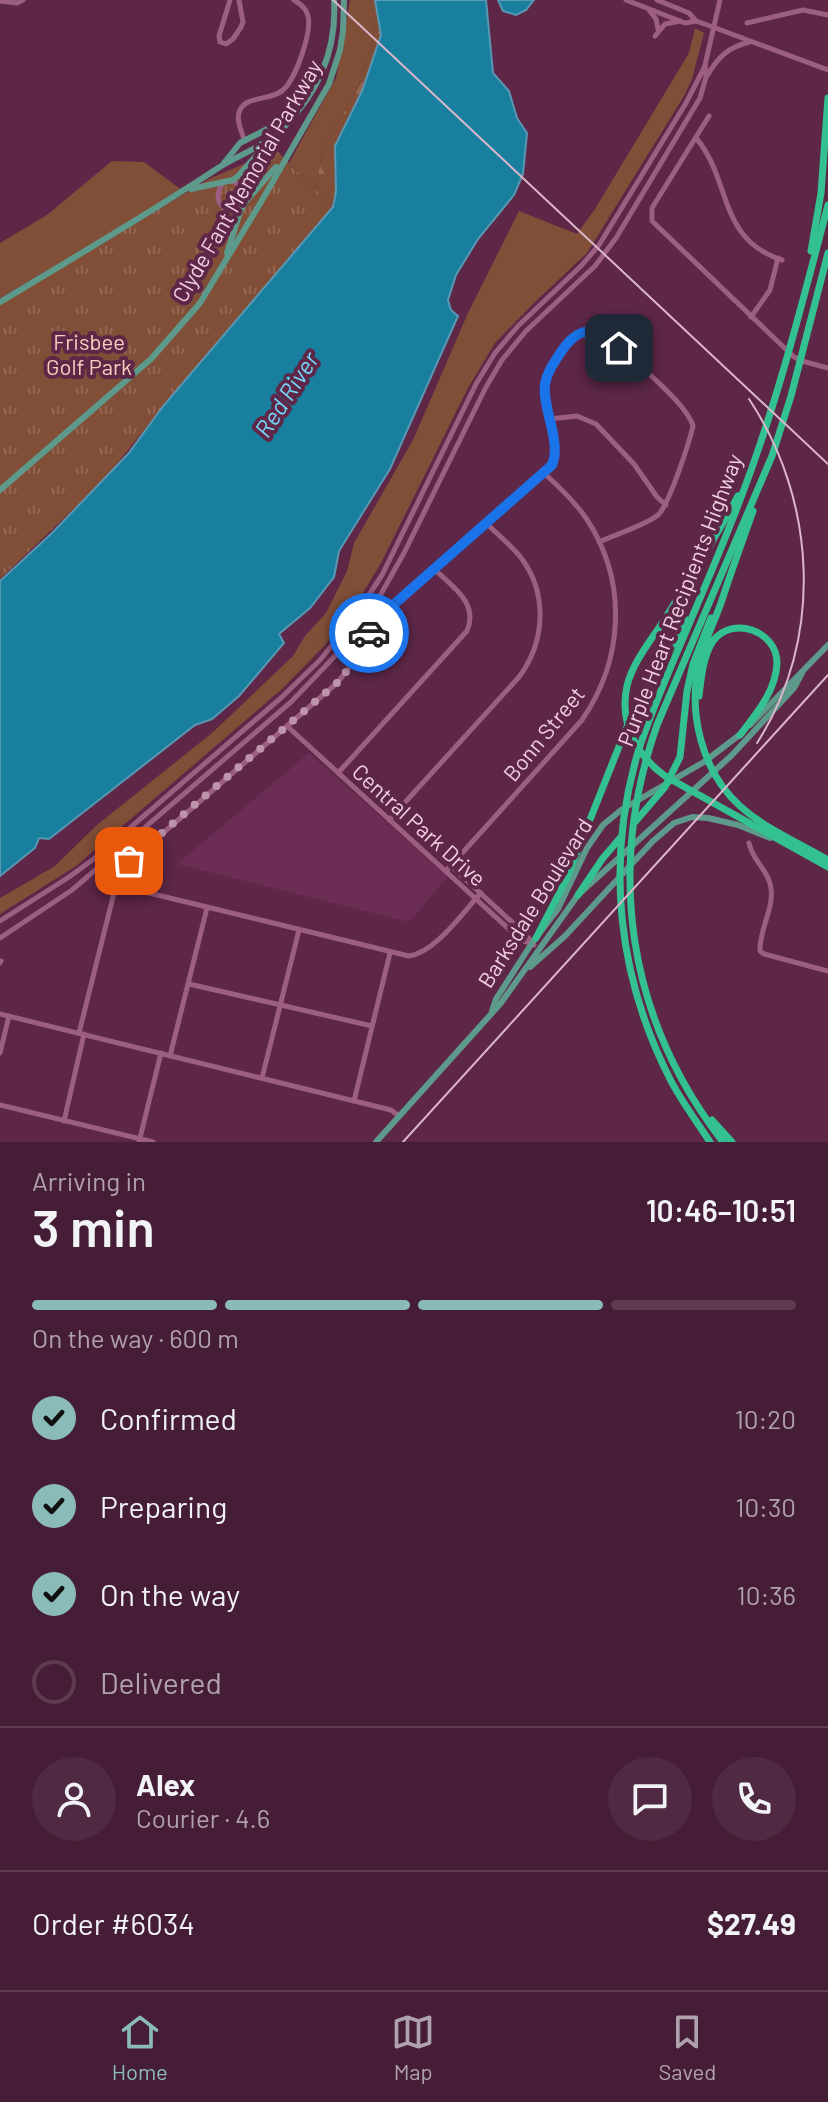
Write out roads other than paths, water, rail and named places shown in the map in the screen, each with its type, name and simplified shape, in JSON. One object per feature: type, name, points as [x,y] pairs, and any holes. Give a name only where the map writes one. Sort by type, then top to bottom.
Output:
[{"type":"highway","points":[[806,285],[821,193],[828,98]]},
{"type":"highway","name":"Purple Heart Recipients Highway","points":[[710,1142],[681,1099],[659,1056],[639,1004],[626,953],[620,895],[621,842],[628,791],[642,739],[752,468],[774,402],[828,205]]},
{"type":"highway","name":"Purple Heart Recipients Highway","points":[[723,1142],[694,1100],[660,1032],[642,979],[629,898],[632,831],[639,787],[651,743],[763,478],[787,410],[827,259]]},
{"type":"highway","points":[[752,468],[705,555],[630,677],[626,697],[627,722],[637,748],[665,776],[780,838],[828,860]]},
{"type":"highway","points":[[763,478],[700,661],[695,697],[701,742],[716,775],[733,800],[780,838],[828,867]]},
{"type":"highway","points":[[578,895],[603,858],[665,787],[680,757],[693,664],[730,576]]},
{"type":"highway","points":[[534,941],[566,880],[630,719],[699,601]]},
{"type":"highway","points":[[697,714],[706,660],[712,644],[717,637],[733,628],[754,630],[774,648],[776,668],[766,698],[740,735]]},
{"type":"highway","points":[[694,1100],[732,1142]]},
{"type":"main road","name":"Clyde Fant Memorial Parkway","points":[[0,302],[272,138],[296,113],[321,76],[332,44],[334,0]]},
{"type":"main road","name":"Clyde Fant Memorial Parkway","points":[[0,490],[151,359],[195,310],[329,84],[338,60],[344,0]]},
{"type":"main road","points":[[218,168],[244,140],[286,116],[321,76]]},
{"type":"main road","points":[[213,281],[245,203],[274,171],[301,132]]},
{"type":"main road","points":[[183,191],[209,183],[228,182],[239,175],[272,138]]},
{"type":"main road","name":"Barksdale Boulevard","points":[[379,1141],[542,952],[578,895],[732,755],[794,688],[802,673],[828,645]]},
{"type":"main road","name":"Barksdale Boulevard","points":[[492,1011],[496,999],[558,909],[587,848],[603,825],[621,810],[704,762],[740,735],[802,673]]},
{"type":"main road","points":[[542,952],[565,936],[674,823],[692,817],[713,819],[780,838]]},
{"type":"street","points":[[230,0],[219,36],[223,44],[233,39],[243,22],[239,0]]},
{"type":"street","points":[[244,140],[238,118],[241,108],[246,103],[277,95],[285,89],[299,64],[309,17],[307,10],[294,0]]},
{"type":"street","points":[[626,0],[680,21],[696,21]]},
{"type":"street","points":[[657,0],[689,13],[696,21],[828,70]]},
{"type":"street","points":[[0,921],[69,877],[107,848],[287,693],[333,645],[382,575],[488,364],[514,329],[599,245],[686,103],[705,65],[720,0]]},
{"type":"street","points":[[0,1],[21,1]]},
{"type":"street","points":[[747,23],[806,8],[828,15]]},
{"type":"street","points":[[649,9],[658,29]]},
{"type":"street","points":[[655,36],[665,24],[680,21]]},
{"type":"street","points":[[0,938],[86,878],[291,702],[337,654],[369,613],[394,572],[493,373],[521,336],[590,271],[609,248],[696,106],[715,61],[728,50],[751,42]]},
{"type":"street","points":[[705,65],[706,77]]},
{"type":"street","points":[[709,116],[652,208],[652,221],[796,358],[828,368]]},
{"type":"street","points":[[696,138],[706,152],[738,228],[756,247],[780,259],[770,290],[751,317]]},
{"type":"street","points":[[228,182],[244,187],[245,203],[233,210],[225,208],[219,201],[218,192],[228,182]]},
{"type":"street","points":[[64,1121],[116,885],[123,869],[133,857],[340,679],[376,622],[552,465],[555,457],[545,398],[546,383],[567,342],[578,333],[587,331],[608,337],[671,397],[692,422],[666,505],[656,516],[599,542]]},
{"type":"street","points":[[549,419],[577,416],[592,421],[628,457],[666,505]]},
{"type":"street","name":"Bonn Street","points":[[448,868],[573,731],[598,694],[611,659],[616,624],[613,583],[599,542],[575,504],[544,473]]},
{"type":"street","points":[[389,820],[519,677],[537,643],[540,614],[534,583],[517,553],[486,523]]},
{"type":"street","points":[[338,773],[467,631],[471,620],[467,602],[434,569]]},
{"type":"street","name":"Central Park Drive","points":[[287,726],[410,841],[481,893],[542,952]]},
{"type":"street","points":[[749,843],[754,858],[770,881],[772,892],[760,951],[828,971]]},
{"type":"street","name":"Central Park Drive","points":[[448,868],[522,941],[534,941]]},
{"type":"street","points":[[116,885],[409,956],[433,945],[481,893]]},
{"type":"street","points":[[170,1056],[207,908]]},
{"type":"street","points":[[262,1078],[299,930]]},
{"type":"street","points":[[354,1101],[390,953]]},
{"type":"street","points":[[189,984],[372,1026]]},
{"type":"street","points":[[0,1014],[391,1110],[399,1116]]},
{"type":"street","points":[[0,1053],[9,1016]]},
{"type":"street","points":[[139,1140],[161,1053]]},
{"type":"street","points":[[0,1105],[153,1142]]},
{"type":"water","name":"Red River","points":[[375,0],[486,0],[493,73],[509,91],[517,118],[527,133],[523,174],[514,195],[478,239],[456,275],[448,300],[451,310],[458,316],[390,469],[339,551],[334,577],[310,608],[279,634],[284,643],[239,696],[212,719],[195,725],[49,839],[39,838],[35,848],[0,876],[0,581],[52,533],[128,454],[164,405],[333,207],[336,192],[335,146],[362,91],[381,35]]},
{"type":"water","points":[[498,0],[534,0],[526,10],[516,15],[503,11]]},
{"type":"railway","points":[[333,0],[828,464]]},
{"type":"railway","points":[[749,399],[772,439],[788,481],[799,525],[804,570],[802,615],[794,660],[779,703],[757,743]]},
{"type":"railway","points":[[403,1142],[828,675]]},
{"type":"park label","name":"Frisbee Golf Park","points":[[89,354]]}]
